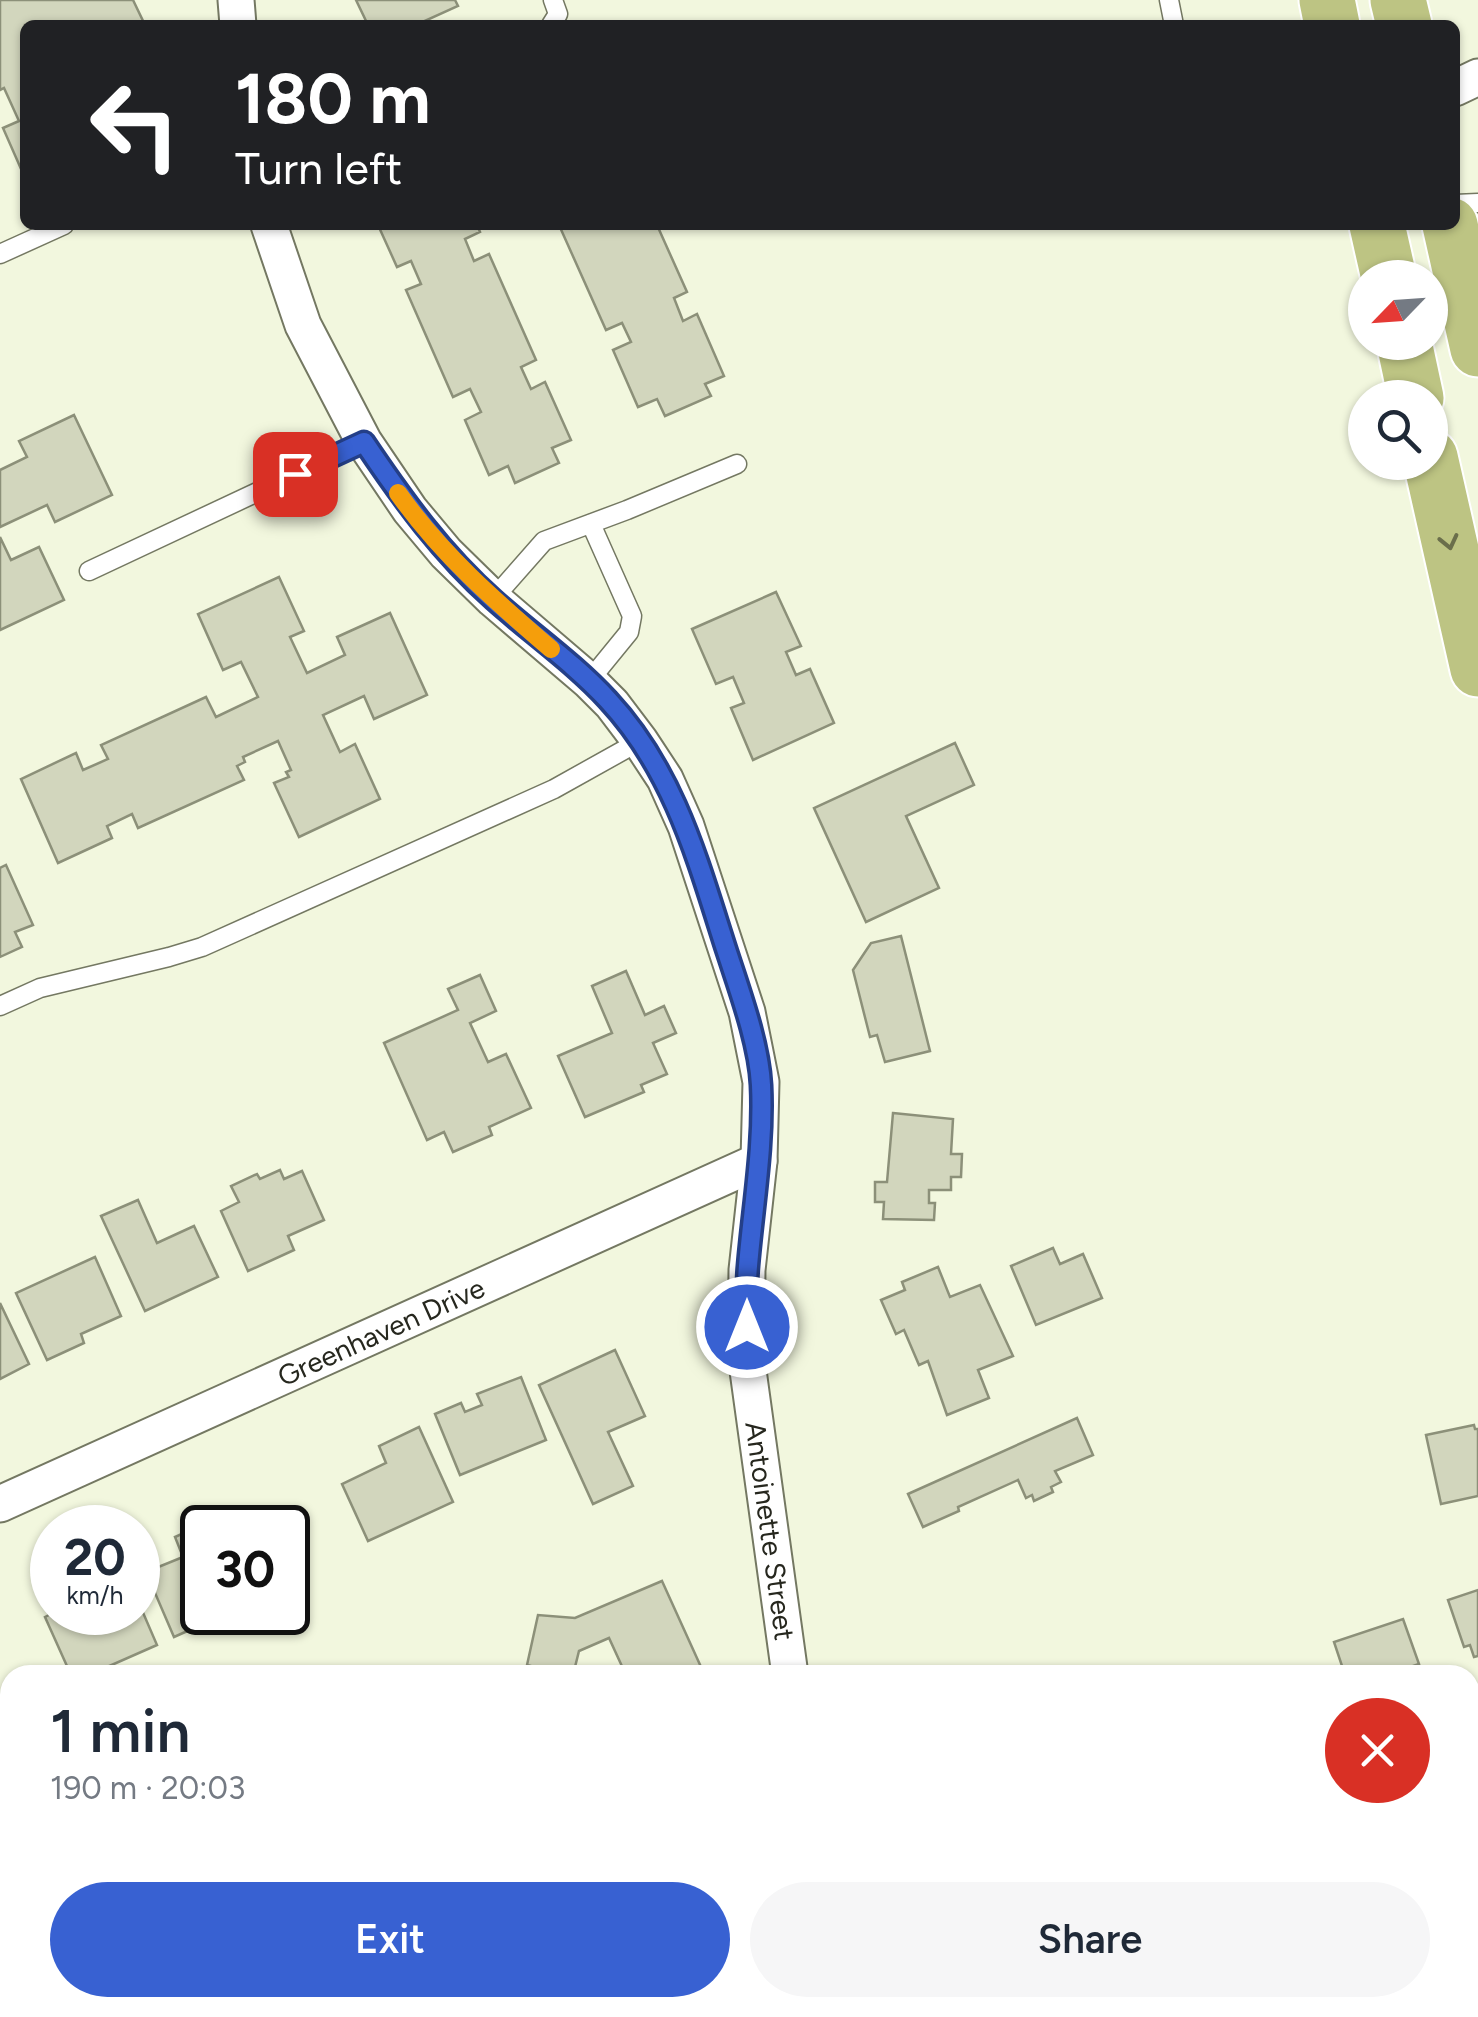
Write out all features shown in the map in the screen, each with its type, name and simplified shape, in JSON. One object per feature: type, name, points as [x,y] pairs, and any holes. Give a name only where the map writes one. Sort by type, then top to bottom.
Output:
[{"type":"main road","points":[[1378,230],[1385,260]]},
{"type":"main road","points":[[1451,230],[1477,338]]},
{"type":"main road","points":[[1435,480],[1478,669]]},
{"type":"street","name":"Antoinette Street","points":[[271,230],[304,325],[364,442],[446,553],[493,600],[612,704],[665,779],[686,826],[747,1012],[761,1082],[760,1161],[747,1270],[746,1356],[789,1665]]},
{"type":"street","name":"Greenhaven Drive","points":[[0,1504],[760,1161]]},
{"type":"lane","points":[[0,254],[53,230]]},
{"type":"lane","points":[[89,571],[364,442]]},
{"type":"lane","points":[[493,600],[544,542],[736,464]]},
{"type":"lane","points":[[589,681],[629,632],[632,616],[591,524]]},
{"type":"lane","points":[[0,1006],[40,988],[202,947],[554,789],[640,740]]},
{"type":"building","points":[[0,0],[133,0],[143,20],[20,20],[20,167],[3,128],[19,121],[4,88],[0,90]]},
{"type":"building","points":[[356,0],[455,0],[458,6],[427,20],[366,20]]},
{"type":"building","points":[[380,230],[479,230],[465,239],[474,261],[489,254],[536,360],[521,367],[531,389],[545,382],[571,440],[552,448],[559,463],[515,483],[508,466],[489,475],[465,420],[481,412],[470,389],[453,397],[406,290],[421,284],[411,261],[397,267]]},
{"type":"building","points":[[561,230],[659,230],[687,292],[674,298],[683,321],[697,314],[724,376],[705,384],[711,396],[665,416],[657,399],[638,407],[613,350],[631,342],[622,323],[606,330]]},
{"type":"building","points":[[74,415],[112,495],[55,522],[47,505],[0,527],[0,470],[27,457],[19,441]]},
{"type":"building","points":[[0,537],[11,560],[39,547],[64,600],[0,630]]},
{"type":"building","points":[[279,577],[304,631],[290,637],[307,673],[345,655],[337,637],[390,613],[427,695],[374,719],[364,696],[323,715],[340,752],[355,744],[380,799],[299,837],[274,783],[289,777],[286,772],[291,770],[278,741],[243,757],[245,762],[237,766],[244,780],[138,828],[132,814],[107,826],[112,838],[58,863],[21,779],[76,753],[83,770],[108,759],[101,745],[206,697],[216,717],[258,697],[241,662],[223,670],[198,614]]},
{"type":"building","points":[[776,592],[801,646],[786,652],[796,675],[810,669],[834,723],[753,760],[731,708],[744,703],[733,677],[716,684],[692,629]]},
{"type":"building","points":[[955,743],[974,785],[906,816],[939,888],[866,922],[814,808]]},
{"type":"building","points":[[6,865],[33,925],[15,932],[22,947],[0,957],[0,868]]},
{"type":"building","points":[[901,936],[930,1051],[885,1062],[877,1035],[870,1037],[853,970],[871,943]]},
{"type":"building","points":[[626,971],[645,1015],[664,1006],[676,1033],[653,1043],[667,1074],[641,1085],[644,1092],[585,1117],[558,1056],[612,1033],[592,986]]},
{"type":"building","points":[[480,975],[496,1011],[470,1023],[488,1062],[506,1054],[531,1108],[489,1127],[492,1135],[453,1152],[444,1132],[427,1140],[384,1043],[458,1010],[448,989]]},
{"type":"building","points":[[893,1113],[953,1119],[951,1154],[962,1154],[961,1177],[951,1177],[951,1190],[929,1190],[929,1203],[935,1203],[934,1220],[883,1219],[884,1202],[875,1202],[875,1182],[887,1182]]},
{"type":"building","points":[[280,1170],[284,1179],[302,1171],[324,1220],[288,1236],[294,1250],[248,1271],[221,1211],[239,1202],[231,1186],[257,1174],[260,1179]]},
{"type":"building","points":[[138,1200],[157,1243],[194,1226],[218,1277],[145,1311],[101,1216]]},
{"type":"building","points":[[1053,1248],[1060,1264],[1083,1254],[1102,1298],[1036,1325],[1011,1266]]},
{"type":"building","points":[[95,1257],[121,1316],[81,1334],[84,1343],[47,1360],[16,1293]]},
{"type":"building","points":[[938,1267],[950,1297],[980,1285],[1013,1356],[978,1370],[989,1398],[947,1415],[928,1361],[919,1365],[904,1330],[896,1334],[881,1300],[905,1290],[902,1282]]},
{"type":"building","points":[[0,1303],[29,1364],[0,1379]]},
{"type":"building","points":[[615,1350],[645,1416],[608,1432],[633,1486],[593,1504],[539,1385]]},
{"type":"building","points":[[521,1377],[546,1440],[460,1475],[435,1414],[461,1403],[465,1412],[482,1405],[477,1394]]},
{"type":"building","points":[[1077,1418],[1093,1455],[1055,1471],[1061,1482],[1051,1487],[1053,1492],[1034,1501],[1032,1495],[1026,1498],[1018,1480],[923,1527],[908,1494]]},
{"type":"building","points":[[1474,1425],[1478,1429],[1478,1496],[1441,1504],[1426,1435]]},
{"type":"building","points":[[419,1427],[453,1502],[368,1541],[342,1484],[386,1463],[379,1446]]},
{"type":"building","points":[[180,1558],[180,1634],[174,1637],[160,1604],[160,1566]]},
{"type":"building","points":[[662,1581],[700,1665],[621,1665],[609,1638],[579,1651],[576,1665],[527,1665],[538,1615],[575,1618]]},
{"type":"building","points":[[1478,1590],[1478,1656],[1474,1657],[1470,1645],[1464,1647],[1448,1600]]},
{"type":"building","points":[[1403,1619],[1419,1664],[1342,1665],[1334,1642]]},
{"type":"building","points":[[53,1635],[153,1635],[157,1645],[112,1665],[67,1665]]},
{"type":"slow traffic","points":[[398,493],[446,553],[551,649]]},
{"type":"route","points":[[295,474],[364,442],[410,510],[446,553],[493,600],[612,704],[665,779],[686,826],[747,1012],[761,1082],[760,1161],[747,1270],[747,1327]]}]
